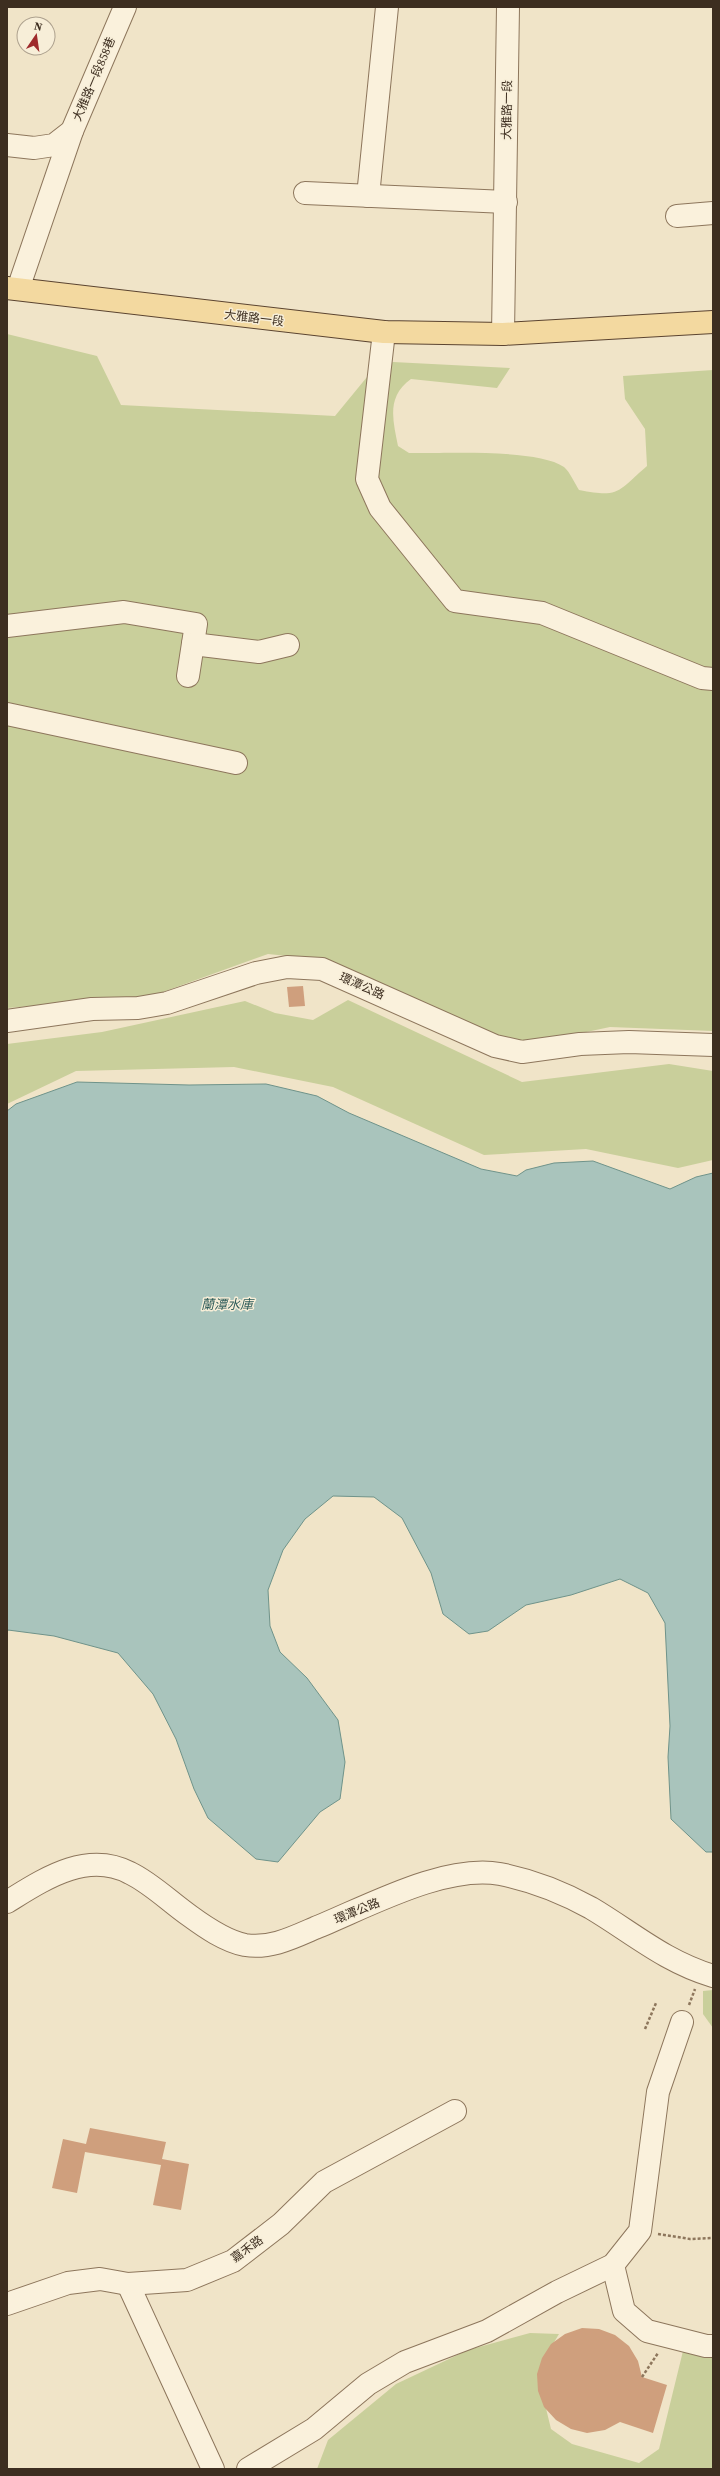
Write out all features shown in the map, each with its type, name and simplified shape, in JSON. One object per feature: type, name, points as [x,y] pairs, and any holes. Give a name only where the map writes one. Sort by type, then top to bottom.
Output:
[{"type":"main road","name":"大雅路一段","points":[[12,289],[384,332],[503,334],[713,322]]},
{"type":"street","name":"大雅路一段858巷","points":[[7,145],[34,148],[54,145],[72,131],[125,7]]},
{"type":"street","points":[[368,196],[387,7]]},
{"type":"street","name":"大雅路一段","points":[[503,334],[508,7]]},
{"type":"street","points":[[12,289],[72,131]]},
{"type":"street","points":[[305,193],[506,202]]},
{"type":"street","points":[[677,216],[713,213]]},
{"type":"street","points":[[384,332],[367,479],[380,508],[456,601],[542,613],[702,678],[713,680]]},
{"type":"street","points":[[7,626],[124,612],[196,624],[188,676]]},
{"type":"street","points":[[193,644],[259,652],[288,645]]},
{"type":"street","points":[[7,714],[236,762]]},
{"type":"street","name":"環潭公路","points":[[7,1021],[92,1008],[138,1008],[166,1003],[256,973],[287,967],[322,969],[495,1046],[522,1052],[580,1044],[629,1042],[713,1045]]},
{"type":"street","name":"環潭公路","points":[[7,1902],[66,1869],[105,1866],[129,1872],[224,1937],[244,1944],[275,1945],[427,1882],[464,1873],[500,1874],[564,1894],[591,1908],[672,1961],[707,1974]]},
{"type":"street","points":[[248,2469],[314,2429],[368,2384],[405,2362],[487,2331],[557,2292],[613,2265],[640,2231],[658,2092],[682,2022]]},
{"type":"street","name":"嘉禾路","points":[[7,2304],[68,2282],[100,2279],[128,2284],[187,2280],[233,2261],[281,2224],[324,2182],[455,2111]]},
{"type":"street","points":[[613,2265],[624,2312],[647,2331],[706,2346],[713,2346]]},
{"type":"street","points":[[128,2284],[205,2466]]},
{"type":"path","points":[[682,2022],[707,1974]]},
{"type":"path","points":[[645,2029],[656,2003]]},
{"type":"path","points":[[640,2231],[690,2239],[713,2238]]},
{"type":"path","points":[[642,2377],[670,2336]]},
{"type":"green space","points":[[7,334],[97,356],[121,405],[335,416],[367,377],[393,362],[510,368],[497,388],[411,379],[398,393],[393,410],[394,427],[398,446],[409,453],[512,454],[551,461],[566,469],[579,490],[603,493],[617,491],[647,466],[645,429],[625,399],[623,376],[713,370],[713,1031],[610,1027],[520,1046],[317,959],[268,954],[149,997],[7,1008]]},
{"type":"green space","points":[[348,1000],[522,1082],[669,1064],[713,1071],[713,1160],[678,1168],[586,1149],[484,1155],[333,1087],[234,1067],[76,1071],[7,1104],[7,1044],[102,1032],[245,1001],[275,1013],[313,1020]]},
{"type":"green space","points":[[713,1990],[713,2028],[703,2014],[703,1991]]},
{"type":"green space","points":[[530,2333],[559,2334],[547,2354],[542,2392],[551,2429],[572,2444],[639,2463],[659,2449],[683,2351],[713,2340],[713,2469],[317,2469],[328,2440],[396,2384],[468,2350]]},
{"type":"water","name":"蘭潭水庫","points":[[77,1082],[189,1085],[266,1084],[317,1096],[349,1113],[481,1169],[517,1176],[526,1170],[554,1163],[593,1161],[670,1189],[696,1177],[713,1173],[713,1852],[706,1852],[671,1819],[668,1757],[670,1726],[665,1623],[648,1593],[620,1579],[571,1595],[526,1605],[488,1631],[469,1634],[443,1614],[431,1573],[402,1518],[374,1497],[333,1496],[305,1519],[283,1550],[268,1590],[270,1626],[280,1652],[307,1678],[338,1720],[345,1762],[340,1799],[320,1812],[278,1862],[256,1859],[208,1818],[194,1789],[176,1739],[153,1694],[118,1653],[54,1636],[8,1630],[7,1633],[7,1111],[16,1104]]},
{"type":"building","points":[[303,986],[305,1006],[289,1007],[287,987]]},
{"type":"building","points":[[90,2128],[166,2142],[162,2159],[189,2164],[181,2210],[153,2205],[161,2165],[85,2152],[77,2193],[52,2188],[63,2139],[86,2144]]},
{"type":"building","points":[[582,2328],[599,2329],[615,2335],[629,2346],[638,2361],[642,2377],[667,2385],[653,2433],[620,2422],[605,2430],[587,2433],[571,2429],[556,2420],[544,2407],[538,2391],[537,2374],[542,2358],[551,2344],[565,2334]]}]
